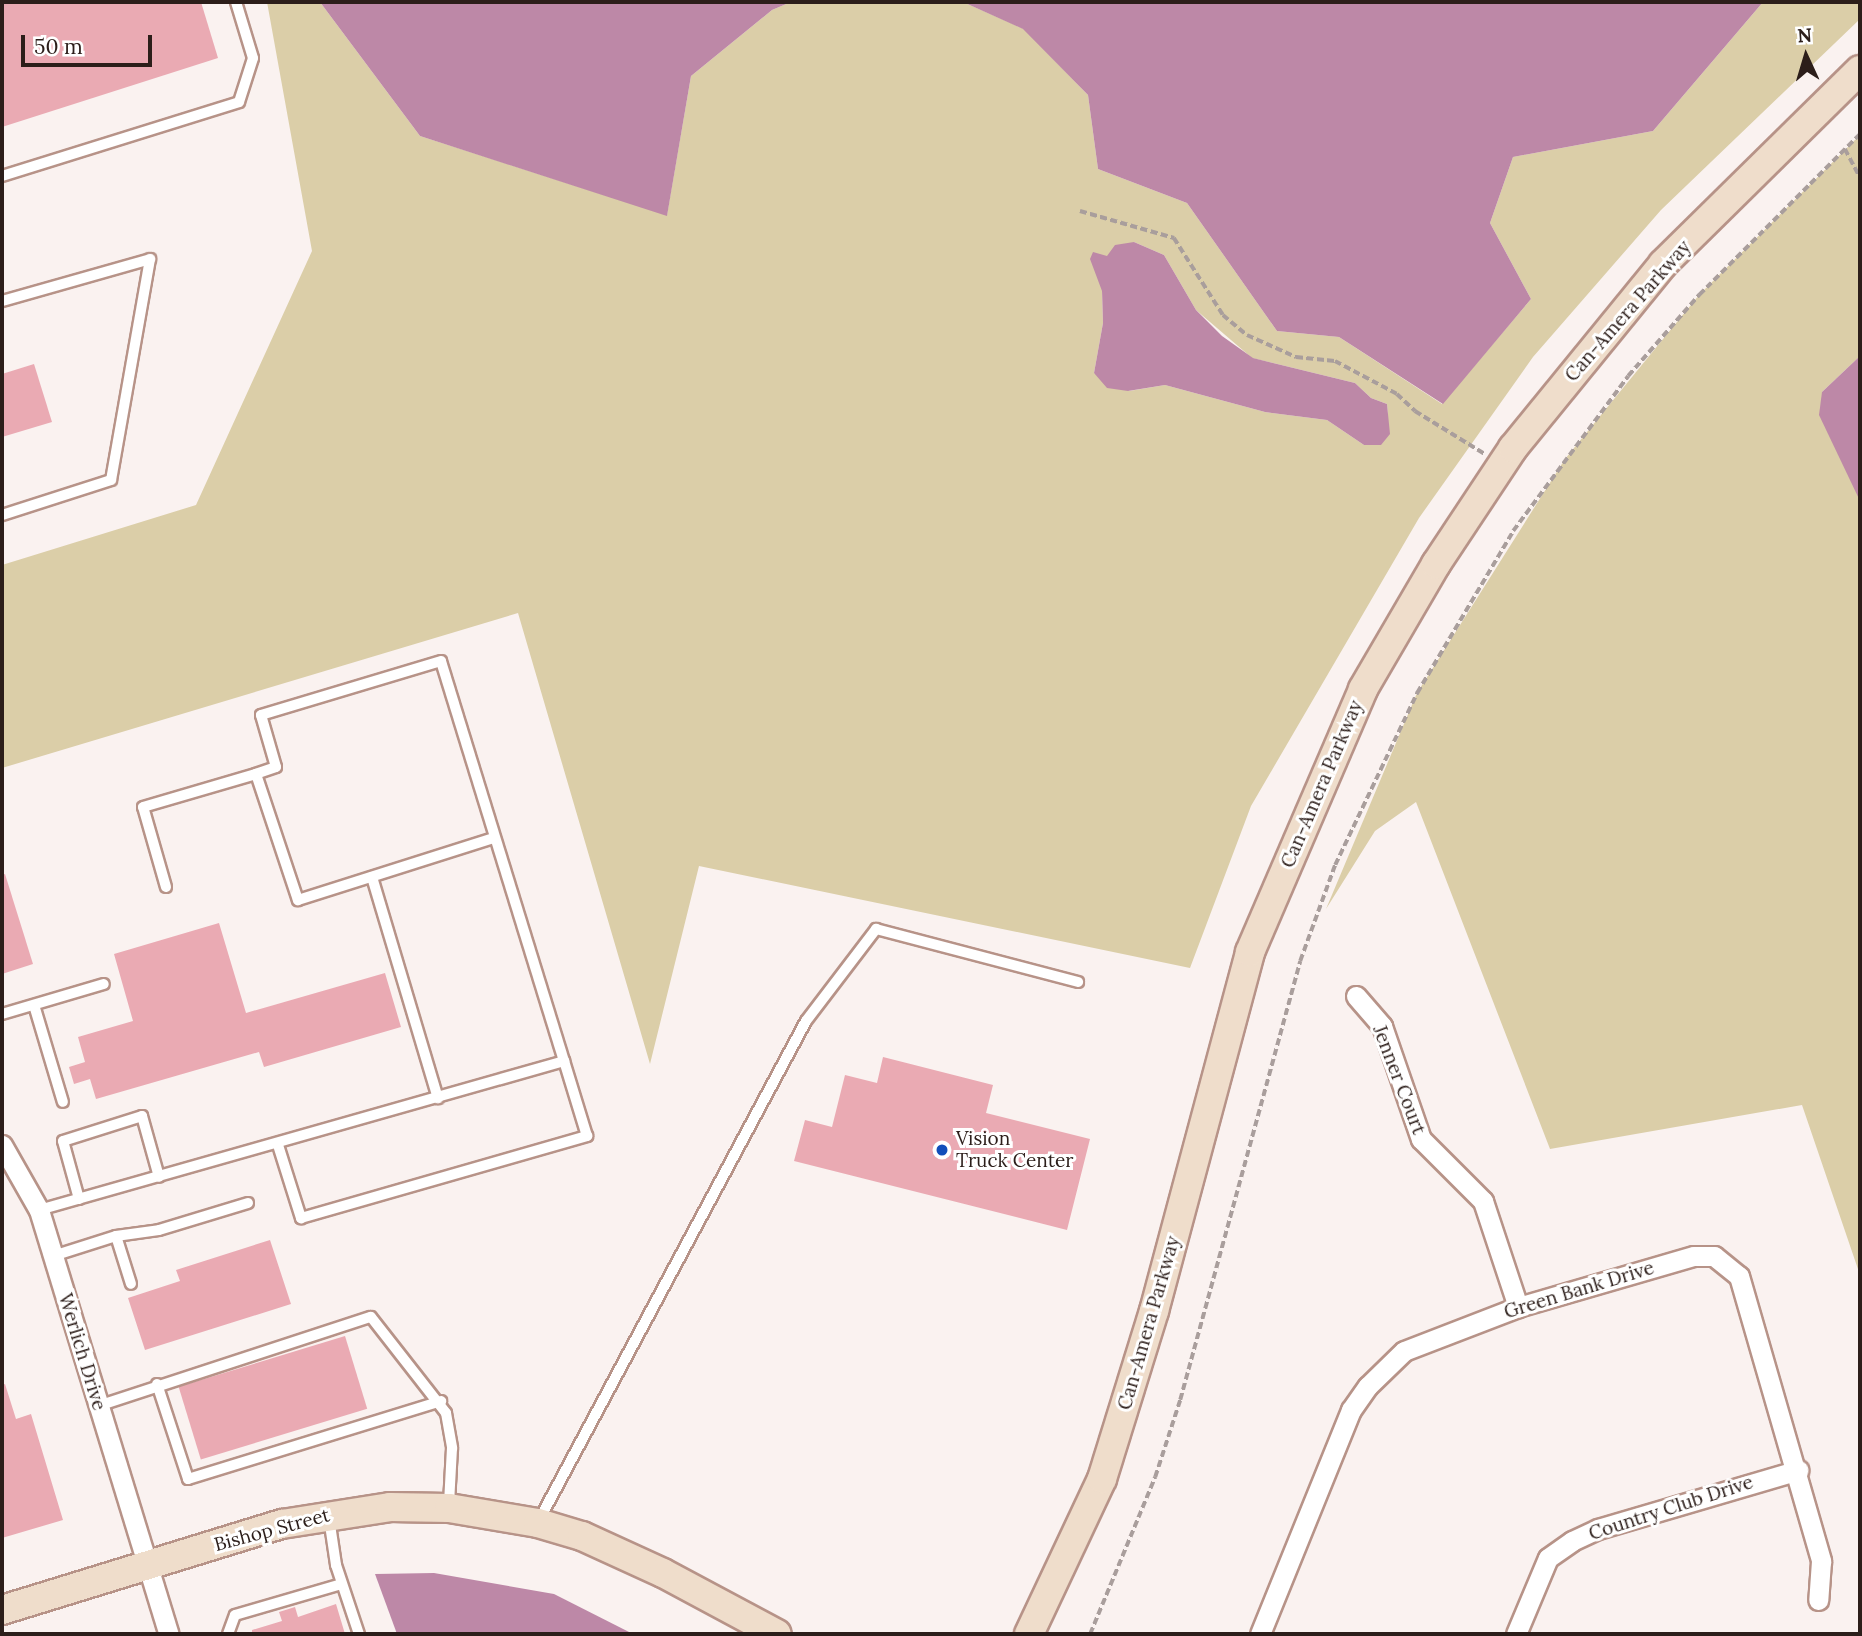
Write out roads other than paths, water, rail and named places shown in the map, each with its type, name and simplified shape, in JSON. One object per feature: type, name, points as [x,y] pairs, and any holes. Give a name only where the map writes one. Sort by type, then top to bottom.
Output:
[{"type":"main road","name":"Can-Amera Parkway","points":[[1029,1634],[1102,1479],[1154,1311],[1250,952],[1363,689],[1436,564],[1502,464],[1663,264],[1860,70]]},
{"type":"main road","name":"Bishop Street","points":[[2,1610],[329,1514],[390,1507],[449,1508],[538,1522],[582,1536],[663,1573],[777,1634]]},
{"type":"street","name":"Jenner Court","points":[[1356,996],[1382,1026],[1421,1139],[1483,1201],[1518,1307]]},
{"type":"street","name":"Werlich Drive","points":[[2,1145],[39,1210],[169,1634]]},
{"type":"street","name":"Green Bank Drive","points":[[1260,1634],[1330,1456],[1351,1410],[1368,1386],[1404,1351],[1518,1307],[1694,1256],[1721,1260],[1739,1276],[1798,1470],[1821,1561],[1818,1600]]},
{"type":"street","name":"Country Club Drive","points":[[1516,1634],[1548,1558],[1572,1541],[1598,1529],[1798,1470]]},
{"type":"lane","points":[[2,176],[239,102],[253,58],[236,2]]},
{"type":"lane","points":[[2,301],[150,259],[111,480],[2,515]]},
{"type":"lane","points":[[166,887],[143,807],[276,767],[261,715],[441,661],[587,1136],[302,1218],[278,1145]]},
{"type":"lane","points":[[256,774],[298,900],[494,838]]},
{"type":"lane","points":[[372,877],[438,1098]]},
{"type":"lane","points":[[538,1522],[806,1021],[876,929],[1079,982]]},
{"type":"lane","points":[[2,1014],[104,984]]},
{"type":"lane","points":[[34,1005],[63,1102]]},
{"type":"lane","points":[[39,1210],[278,1145],[564,1061]]},
{"type":"lane","points":[[79,1199],[63,1141],[142,1116],[159,1177]]},
{"type":"lane","points":[[53,1256],[116,1237],[159,1230],[248,1203]]},
{"type":"lane","points":[[116,1237],[131,1284]]},
{"type":"lane","points":[[98,1406],[157,1384],[371,1317],[441,1401],[452,1448],[449,1508]]},
{"type":"lane","points":[[157,1384],[188,1479],[441,1401]]},
{"type":"lane","points":[[329,1514],[342,1584],[359,1634]]},
{"type":"lane","points":[[228,1634],[235,1615],[342,1584]]},
{"type":"place","name":"Vision Truck Center","points":[[942,1150]]}]
